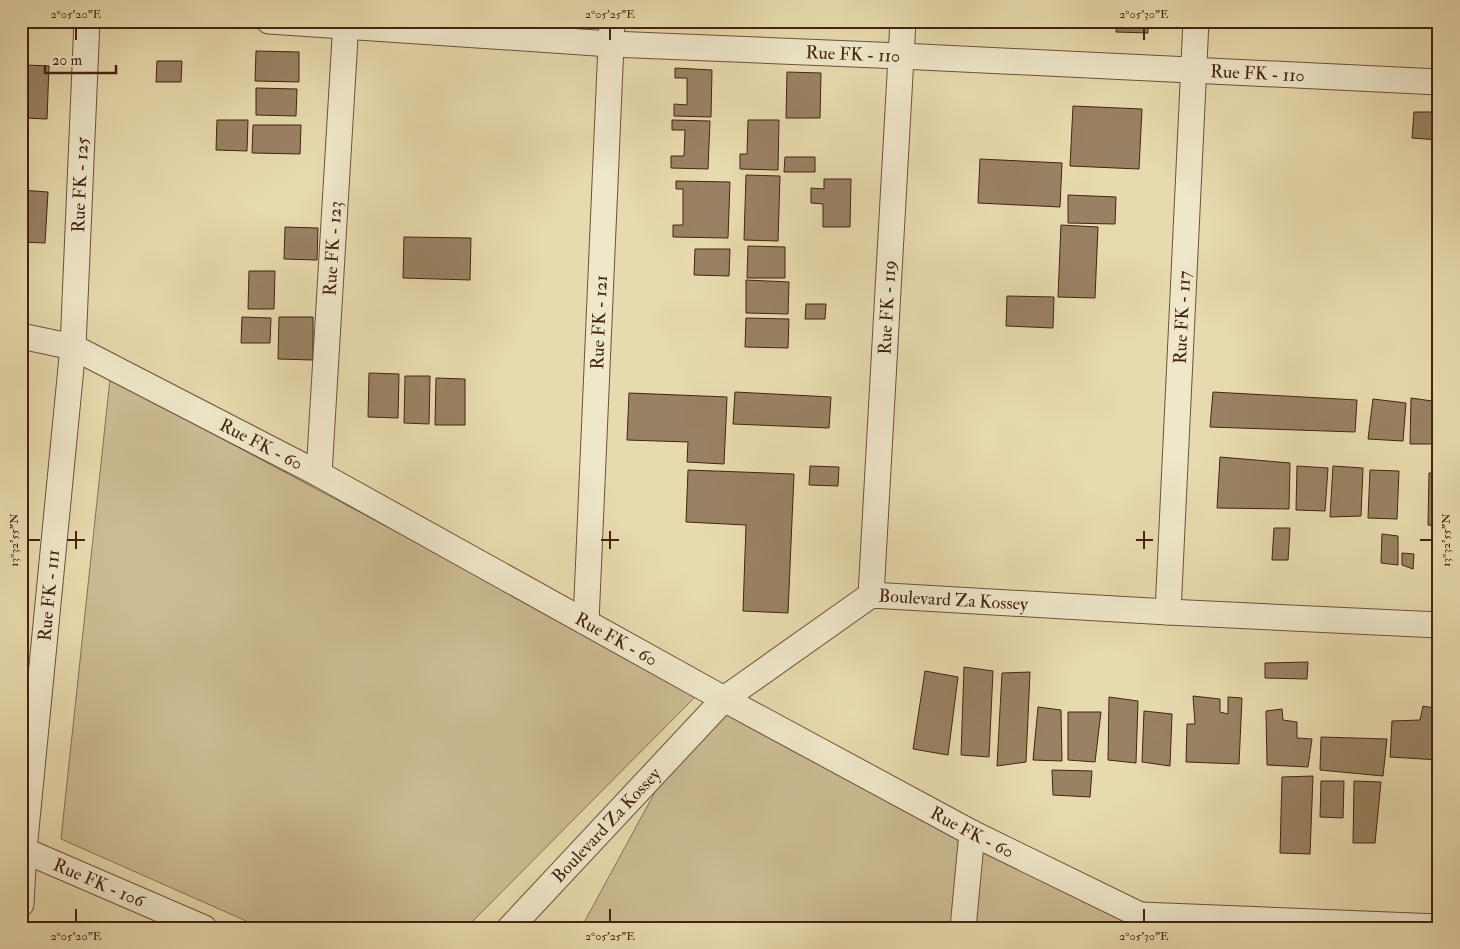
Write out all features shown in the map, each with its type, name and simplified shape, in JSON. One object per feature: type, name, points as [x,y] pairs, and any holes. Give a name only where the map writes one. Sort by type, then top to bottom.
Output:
[{"type":"street","name":"Rue FK - 125","points":[[72,347],[87,21]]},
{"type":"street","name":"Rue FK - 110","points":[[269,21],[612,33],[902,56],[1439,82]]},
{"type":"street","name":"Rue FK - 119","points":[[871,595],[903,21]]},
{"type":"street","name":"Rue FK - 117","points":[[1168,612],[1196,21]]},
{"type":"street","name":"Rue FK - 123","points":[[319,474],[346,24]]},
{"type":"street","name":"Rue FK - 121","points":[[586,622],[612,33]]},
{"type":"street","name":"Rue FK - 60","points":[[21,336],[72,347],[319,474],[724,699],[972,833],[1140,915],[1162,928]]},
{"type":"street","name":"Rue FK - 111","points":[[21,904],[23,849],[72,347]]},
{"type":"street","name":"Boulevard Za Kossey","points":[[510,928],[724,699],[871,595],[1168,612],[1439,624]]},
{"type":"street","points":[[963,928],[972,833]]},
{"type":"street","name":"Rue FK - 106","points":[[23,849],[204,928]]},
{"type":"street","points":[[1140,915],[1439,927]]},
{"type":"shaded area","points":[[110,379],[699,693],[466,928],[262,928],[61,839]]},
{"type":"shaded area","points":[[736,709],[1148,928],[581,928],[685,737]]},
{"type":"building","points":[[1117,21],[1148,21],[1148,33],[1116,32]]},
{"type":"building","points":[[1411,21],[1439,21],[1439,25],[1411,24]]},
{"type":"building","points":[[256,51],[299,52],[299,82],[255,81]]},
{"type":"building","points":[[157,61],[182,61],[181,82],[156,82]]},
{"type":"building","points":[[27,65],[49,66],[47,119],[25,118]]},
{"type":"building","points":[[675,68],[712,70],[711,117],[674,116],[674,104],[687,105],[687,78],[675,78]]},
{"type":"building","points":[[787,72],[821,73],[820,118],[786,118]]},
{"type":"building","points":[[256,88],[297,89],[296,116],[256,115]]},
{"type":"building","points":[[1073,106],[1142,109],[1139,169],[1070,166]]},
{"type":"building","points":[[1414,112],[1439,112],[1439,140],[1412,138]]},
{"type":"building","points":[[217,120],[248,120],[247,151],[216,150]]},
{"type":"building","points":[[672,120],[710,121],[708,169],[671,168],[671,156],[684,156],[685,130],[672,130]]},
{"type":"building","points":[[748,120],[779,120],[778,170],[740,169],[740,154],[747,154]]},
{"type":"building","points":[[253,125],[301,125],[300,154],[252,153]]},
{"type":"building","points":[[785,157],[815,157],[815,172],[784,172]]},
{"type":"building","points":[[980,159],[1062,163],[1060,207],[978,203]]},
{"type":"building","points":[[746,175],[780,176],[778,241],[744,240]]},
{"type":"building","points":[[824,179],[851,179],[850,227],[823,227],[823,204],[811,203],[811,188],[824,189]]},
{"type":"building","points":[[676,181],[730,182],[728,238],[673,237],[673,225],[683,225],[683,189],[676,189]]},
{"type":"building","points":[[21,190],[48,192],[45,243],[21,242]]},
{"type":"building","points":[[1068,195],[1116,197],[1115,224],[1068,223]]},
{"type":"building","points":[[1061,225],[1098,227],[1095,298],[1058,297]]},
{"type":"building","points":[[285,227],[318,228],[317,260],[284,259]]},
{"type":"building","points":[[404,237],[471,238],[470,280],[403,278]]},
{"type":"building","points":[[748,246],[785,247],[785,278],[747,278]]},
{"type":"building","points":[[695,249],[730,249],[729,276],[694,275]]},
{"type":"building","points":[[249,271],[275,271],[274,309],[248,309]]},
{"type":"building","points":[[746,280],[789,282],[788,314],[746,313]]},
{"type":"building","points":[[1007,296],[1054,297],[1053,328],[1006,326]]},
{"type":"building","points":[[806,304],[826,304],[825,319],[805,319]]},
{"type":"building","points":[[242,317],[271,318],[270,343],[241,343]]},
{"type":"building","points":[[279,317],[313,317],[313,360],[278,359]]},
{"type":"building","points":[[746,318],[789,319],[788,348],[745,347]]},
{"type":"building","points":[[369,373],[399,374],[398,418],[368,417]]},
{"type":"building","points":[[405,376],[430,376],[429,424],[404,423]]},
{"type":"building","points":[[436,378],[465,379],[465,425],[435,425]]},
{"type":"building","points":[[735,392],[831,397],[829,428],[733,424]]},
{"type":"building","points":[[1213,392],[1357,400],[1355,432],[1210,427]]},
{"type":"building","points":[[629,393],[727,397],[724,464],[687,462],[688,442],[627,440]]},
{"type":"building","points":[[1411,398],[1439,402],[1439,444],[1410,444]]},
{"type":"building","points":[[1373,399],[1406,403],[1403,441],[1368,439]]},
{"type":"building","points":[[1220,457],[1290,463],[1289,509],[1217,508]]},
{"type":"building","points":[[810,466],[839,467],[838,486],[809,485]]},
{"type":"building","points":[[1297,466],[1328,468],[1325,511],[1296,510]]},
{"type":"building","points":[[1333,466],[1363,468],[1361,516],[1330,517]]},
{"type":"building","points":[[688,470],[794,474],[788,613],[743,611],[746,525],[686,522]]},
{"type":"building","points":[[1370,470],[1399,471],[1397,519],[1368,518]]},
{"type":"building","points":[[1429,473],[1439,473],[1439,526],[1428,525]]},
{"type":"building","points":[[1274,528],[1290,528],[1288,560],[1272,560]]},
{"type":"building","points":[[1382,534],[1398,536],[1398,565],[1381,563]]},
{"type":"building","points":[[1402,553],[1414,554],[1413,569],[1402,565]]},
{"type":"building","points":[[1308,662],[1307,679],[1265,678],[1265,663]]},
{"type":"building","points":[[964,667],[993,671],[989,757],[961,755]]},
{"type":"building","points":[[925,671],[958,677],[948,755],[913,749]]},
{"type":"building","points":[[1030,672],[1026,762],[997,766],[1002,673]]},
{"type":"building","points":[[1193,696],[1220,699],[1220,712],[1228,714],[1228,697],[1242,698],[1239,764],[1186,762],[1187,724],[1195,724]]},
{"type":"building","points":[[1109,697],[1138,701],[1136,763],[1108,760]]},
{"type":"building","points":[[1423,706],[1439,709],[1439,760],[1390,757],[1392,721],[1420,720]]},
{"type":"building","points":[[1038,707],[1061,710],[1062,761],[1033,760]]},
{"type":"building","points":[[1282,709],[1283,720],[1297,722],[1297,738],[1312,739],[1308,767],[1267,765],[1266,711]]},
{"type":"building","points":[[1144,711],[1172,714],[1170,766],[1142,762]]},
{"type":"building","points":[[1068,712],[1101,712],[1095,762],[1068,760]]},
{"type":"building","points":[[1321,737],[1387,739],[1383,776],[1320,770]]},
{"type":"building","points":[[1052,770],[1092,771],[1090,797],[1053,795]]},
{"type":"building","points":[[1313,776],[1310,854],[1280,853],[1282,777]]},
{"type":"building","points":[[1321,781],[1344,781],[1343,818],[1320,817]]},
{"type":"building","points":[[1354,781],[1381,782],[1375,843],[1353,843]]}]
